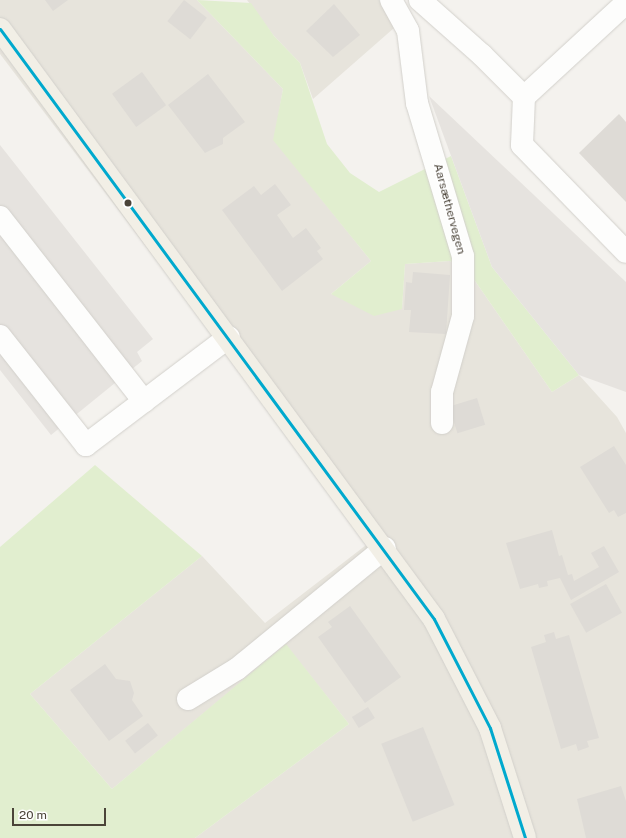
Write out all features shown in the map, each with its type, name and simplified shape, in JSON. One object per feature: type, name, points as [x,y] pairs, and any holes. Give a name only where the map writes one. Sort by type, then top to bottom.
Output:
[{"type":"main road","points":[[0,29],[385,548],[434,619],[470,684],[490,728],[525,838]]},
{"type":"lane","name":"Aarsæthervegen","points":[[392,0],[408,31],[417,103],[462,256],[463,316],[442,392],[442,423]]},
{"type":"lane","points":[[420,0],[482,55],[524,97]]},
{"type":"lane","points":[[626,3],[524,97],[522,145],[626,252]]},
{"type":"lane","points":[[0,217],[144,401]]},
{"type":"lane","points":[[0,336],[86,445],[229,337]]},
{"type":"lane","points":[[188,699],[237,668],[385,548]]},
{"type":"shaded area","points":[[0,0],[197,0],[283,89],[274,140],[371,261],[331,294],[402,309],[405,264],[450,261],[473,278],[552,392],[579,375],[617,417],[626,433],[626,838],[195,838],[349,724],[286,645],[112,789],[30,694],[202,556],[265,623],[370,542],[0,54]]},
{"type":"shaded area","points":[[247,0],[379,0],[394,28],[313,99],[300,63],[274,36]]},
{"type":"shaded area","points":[[429,96],[626,282],[626,392],[579,375],[492,267]]},
{"type":"shaded area","points":[[0,145],[153,339],[137,352],[142,361],[51,435],[0,370]]},
{"type":"green space","points":[[197,0],[251,3],[274,36],[300,63],[327,144],[350,173],[379,192],[451,156],[492,267],[579,375],[552,392],[473,278],[450,261],[405,264],[402,309],[374,316],[331,294],[371,261],[273,140],[283,89]]},
{"type":"green space","points":[[95,465],[202,556],[30,694],[112,789],[286,644],[349,724],[195,838],[0,838],[0,547]]},
{"type":"building","points":[[45,0],[68,0],[53,11]]},
{"type":"building","points":[[184,0],[207,18],[190,39],[167,21]]},
{"type":"building","points":[[334,4],[360,35],[333,57],[306,31]]},
{"type":"building","points":[[142,72],[166,105],[136,127],[112,94]]},
{"type":"building","points":[[208,74],[245,122],[223,138],[223,144],[205,153],[168,105]]},
{"type":"building","points":[[619,114],[626,122],[626,202],[579,153]]},
{"type":"building","points":[[275,184],[291,205],[277,215],[293,238],[306,228],[321,248],[317,251],[323,259],[282,291],[222,210],[254,186],[261,195]]},
{"type":"building","points":[[413,272],[450,275],[446,334],[409,332],[411,310],[404,310],[406,282],[412,283]]},
{"type":"building","points":[[477,398],[485,425],[457,433],[449,406]]},
{"type":"building","points":[[614,446],[626,465],[626,513],[618,517],[614,510],[609,513],[580,467]]},
{"type":"building","points":[[552,530],[559,556],[562,555],[568,575],[572,574],[574,581],[599,567],[591,553],[604,546],[619,572],[571,600],[560,578],[547,581],[548,586],[539,588],[538,584],[520,589],[506,543]]},
{"type":"building","points":[[606,584],[622,613],[586,633],[570,604]]},
{"type":"building","points":[[350,606],[401,677],[365,703],[318,637],[332,627],[328,622]]},
{"type":"building","points":[[554,632],[556,639],[569,635],[599,738],[587,741],[589,747],[578,751],[576,744],[561,749],[531,647],[546,642],[544,635]]},
{"type":"building","points":[[105,664],[116,679],[130,681],[134,693],[132,700],[143,716],[109,741],[70,690]]},
{"type":"building","points":[[368,707],[375,718],[359,728],[352,717]]},
{"type":"building","points":[[148,723],[158,736],[135,753],[125,741]]},
{"type":"building","points":[[423,727],[454,805],[413,822],[381,744]]},
{"type":"building","points":[[621,786],[626,801],[626,838],[586,838],[577,799]]},
{"type":"transit line","points":[[0,29],[434,619],[490,728],[525,838]]}]
